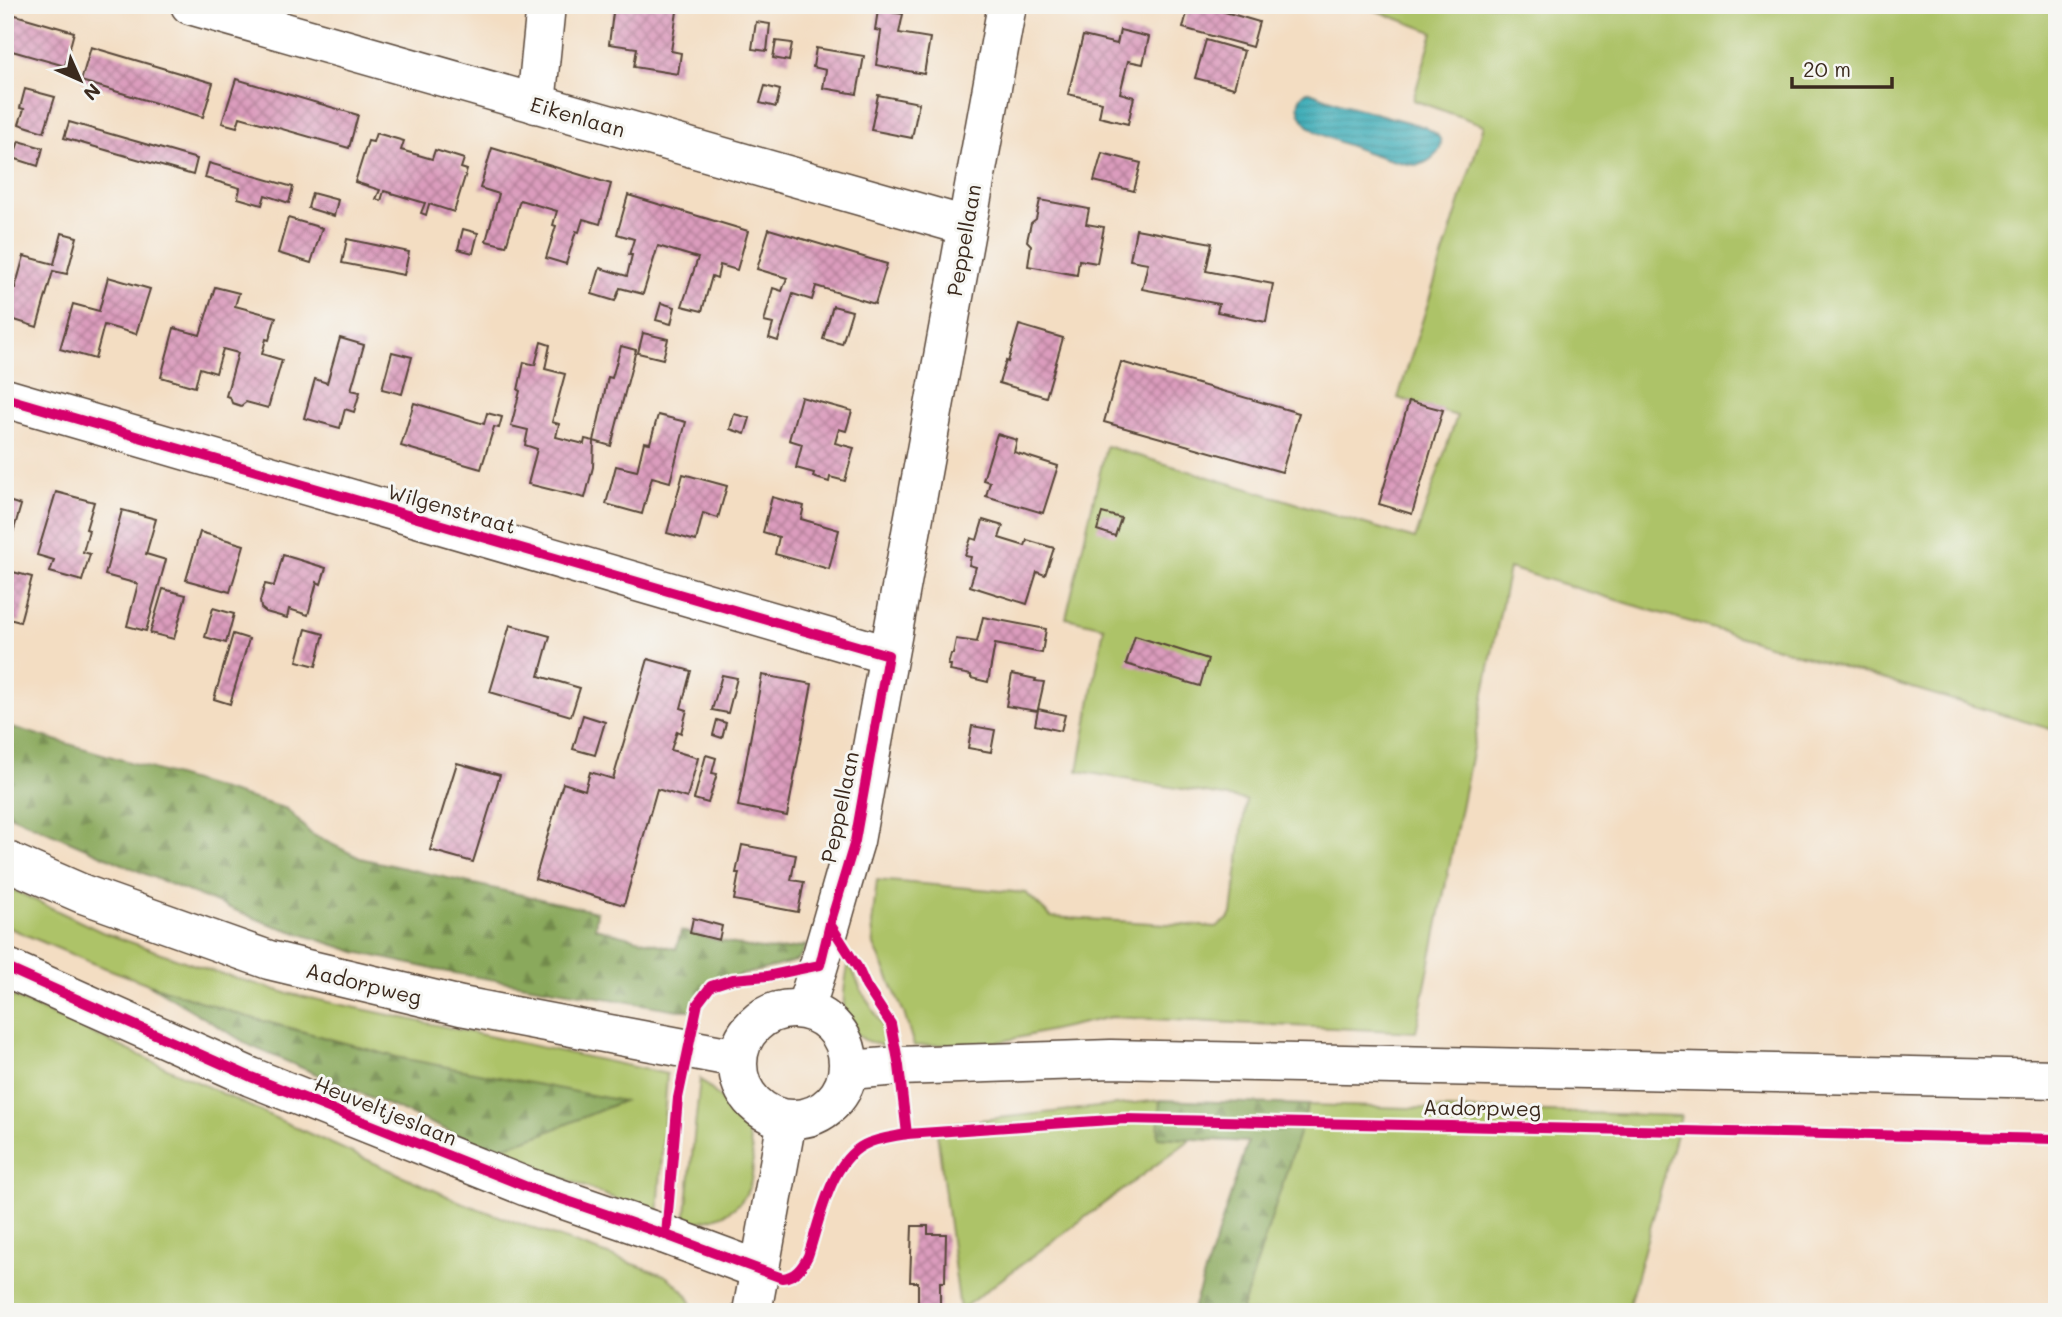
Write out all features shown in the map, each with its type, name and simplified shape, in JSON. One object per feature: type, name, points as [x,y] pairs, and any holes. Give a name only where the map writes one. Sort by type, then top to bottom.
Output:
[{"type":"street","name":"Eikenlaan","points":[[190,5],[966,226]]},
{"type":"street","points":[[536,104],[546,5]]},
{"type":"street","name":"Peppellaan","points":[[805,1009],[855,841],[1007,5]]},
{"type":"street","name":"Wilgenstraat","points":[[5,398],[888,655]]},
{"type":"street","name":"Aadorpweg","points":[[5,860],[83,894],[269,960],[461,1006],[737,1058]]},
{"type":"street","name":"Heuveltjeslaan","points":[[5,967],[251,1077],[527,1188],[760,1270]]},
{"type":"street","points":[[782,1009],[805,1009],[830,1021],[846,1043],[849,1070],[842,1091],[828,1108],[809,1118],[788,1120],[760,1110],[741,1087],[737,1058],[744,1035],[760,1018],[782,1009]]},
{"type":"street","name":"Aadorpweg","points":[[849,1070],[1111,1059],[2057,1079]]},
{"type":"street","points":[[752,1312],[788,1120]]},
{"type":"green space","points":[[1361,5],[2057,5],[2057,731],[1509,568],[1416,1032],[1111,1017],[999,1042],[914,1046],[904,1013],[874,945],[872,924],[877,880],[1026,893],[1051,917],[1217,927],[1232,914],[1246,800],[1078,771],[1104,627],[1066,618],[1106,446],[1415,539],[1457,416],[1398,398],[1484,125],[1413,100],[1433,32]]},
{"type":"green space","points":[[5,725],[287,809],[311,834],[360,858],[597,912],[595,928],[676,949],[681,931],[760,949],[792,949],[806,945],[796,961],[738,976],[718,987],[697,1010],[678,1010],[447,972],[356,952],[267,923],[5,813]]},
{"type":"green space","points":[[5,886],[102,932],[209,970],[286,993],[667,1074],[658,1216],[493,1150],[540,1135],[396,1057],[241,1015],[92,963],[5,926]]},
{"type":"green space","points":[[849,962],[861,990],[881,1023],[888,1046],[871,1043],[850,1028],[844,1004]]},
{"type":"green space","points":[[146,983],[241,1015],[396,1057],[623,1101],[540,1135],[493,1150],[251,1046]]},
{"type":"green space","points":[[5,993],[465,1204],[664,1275],[683,1290],[695,1312],[5,1312]]},
{"type":"green space","points":[[700,1079],[744,1125],[752,1152],[753,1169],[745,1195],[738,1205],[715,1218],[685,1223]]},
{"type":"green space","points":[[1160,1100],[1159,1137],[1191,1139],[960,1310],[936,1125]]},
{"type":"green space","points":[[1160,1100],[1308,1105],[1241,1312],[1192,1312],[1248,1142],[1158,1137]]},
{"type":"green space","points":[[1308,1105],[1681,1116],[1627,1312],[1241,1312]]},
{"type":"water","points":[[1307,91],[1339,103],[1425,127],[1438,136],[1439,151],[1426,162],[1416,165],[1395,161],[1334,140],[1309,126],[1301,117],[1299,100]]},
{"type":"building","points":[[614,5],[678,5],[671,51],[681,53],[678,74],[634,67],[637,48],[609,44]]},
{"type":"building","points":[[1189,5],[1201,5],[1259,22],[1252,47],[1183,28]]},
{"type":"building","points":[[878,10],[903,14],[899,33],[930,38],[924,74],[876,65],[881,31],[875,30]]},
{"type":"building","points":[[5,12],[74,32],[65,66],[5,49]]},
{"type":"building","points":[[756,22],[770,24],[767,51],[752,49]]},
{"type":"building","points":[[1120,30],[1149,37],[1143,64],[1128,61],[1120,93],[1134,97],[1128,124],[1099,117],[1102,102],[1068,94],[1083,36],[1117,44]]},
{"type":"building","points":[[1206,40],[1244,51],[1234,88],[1195,78]]},
{"type":"building","points":[[776,41],[792,43],[789,61],[773,58]]},
{"type":"building","points":[[91,47],[213,83],[203,117],[81,81]]},
{"type":"building","points":[[816,48],[864,56],[857,94],[823,88],[826,70],[813,67]]},
{"type":"building","points":[[236,79],[358,115],[349,148],[240,117],[237,127],[222,123]]},
{"type":"building","points":[[765,86],[780,90],[776,107],[760,103]]},
{"type":"building","points":[[25,89],[55,97],[44,132],[19,124],[24,109],[20,108]]},
{"type":"building","points":[[878,95],[919,103],[912,138],[871,130]]},
{"type":"building","points":[[69,122],[197,159],[193,175],[64,138]]},
{"type":"building","points":[[376,133],[404,141],[401,150],[432,159],[435,150],[464,159],[461,168],[467,170],[454,212],[429,204],[426,215],[421,213],[425,203],[384,191],[381,201],[376,199],[380,190],[355,182],[368,141],[373,142]]},
{"type":"building","points":[[19,141],[43,148],[38,166],[13,158]]},
{"type":"building","points":[[492,148],[611,184],[600,224],[583,219],[579,232],[576,231],[566,264],[546,258],[556,226],[553,225],[557,211],[520,200],[506,246],[486,241],[499,194],[480,188]]},
{"type":"building","points":[[1102,153],[1141,163],[1134,191],[1094,181]]},
{"type":"building","points":[[209,163],[293,187],[289,203],[265,195],[262,205],[238,198],[240,188],[205,178]]},
{"type":"building","points":[[312,193],[338,200],[334,216],[308,208]]},
{"type":"building","points":[[628,195],[748,231],[737,270],[720,265],[717,278],[712,276],[702,311],[682,306],[698,258],[658,246],[643,294],[620,288],[615,301],[592,294],[600,268],[627,276],[634,239],[617,234]]},
{"type":"building","points":[[1040,200],[1089,209],[1086,224],[1104,227],[1097,263],[1079,260],[1077,275],[1028,266],[1031,245],[1027,241]]},
{"type":"building","points":[[288,218],[322,228],[311,263],[278,253]]},
{"type":"building","points":[[463,229],[478,233],[473,253],[458,249]]},
{"type":"building","points":[[769,229],[887,264],[875,304],[816,286],[812,300],[793,294],[778,341],[769,338],[773,324],[764,322],[773,288],[782,291],[787,278],[757,269]]},
{"type":"building","points":[[1136,229],[1212,243],[1206,271],[1273,284],[1266,322],[1217,312],[1219,304],[1142,289],[1148,263],[1130,260]]},
{"type":"building","points":[[62,233],[77,237],[67,274],[53,271],[37,327],[5,317],[5,285],[15,288],[24,256],[54,264]]},
{"type":"building","points":[[347,239],[409,252],[404,275],[342,263]]},
{"type":"building","points":[[108,277],[150,289],[136,334],[104,325],[95,359],[60,349],[73,304],[99,311]]},
{"type":"building","points":[[215,287],[239,293],[235,306],[276,317],[262,354],[282,360],[268,408],[246,402],[241,406],[232,403],[230,397],[226,396],[238,353],[223,349],[216,373],[200,368],[195,387],[161,377],[174,328],[200,335]]},
{"type":"building","points":[[661,303],[675,307],[671,324],[656,320]]},
{"type":"building","points":[[833,306],[852,311],[842,344],[823,339]]},
{"type":"building","points":[[1019,325],[1063,338],[1046,397],[999,383]]},
{"type":"building","points":[[643,333],[668,339],[663,359],[638,353]]},
{"type":"building","points":[[340,338],[364,345],[351,390],[360,392],[354,412],[345,409],[340,428],[304,418],[315,379],[327,383]]},
{"type":"building","points":[[541,342],[550,345],[545,369],[565,374],[552,422],[559,424],[556,437],[584,444],[585,439],[594,441],[593,467],[585,498],[528,484],[537,449],[525,445],[528,430],[511,426],[524,362],[535,365]]},
{"type":"building","points":[[621,346],[636,350],[611,446],[594,441],[608,377],[612,378]]},
{"type":"building","points":[[392,352],[412,357],[402,394],[382,389]]},
{"type":"building","points":[[1121,362],[1299,413],[1282,472],[1104,422]]},
{"type":"building","points":[[801,397],[852,411],[846,431],[839,429],[835,443],[854,448],[845,481],[830,477],[829,482],[813,477],[814,473],[796,468],[802,444],[789,440]]},
{"type":"building","points":[[1409,401],[1443,410],[1412,514],[1379,504]]},
{"type":"building","points":[[414,403],[484,424],[487,413],[502,417],[499,428],[494,427],[481,469],[401,446]]},
{"type":"building","points":[[734,414],[750,418],[745,434],[730,429]]},
{"type":"building","points":[[658,415],[686,422],[670,482],[652,477],[642,514],[606,504],[616,466],[637,471],[644,442],[650,443]]},
{"type":"building","points":[[997,434],[1017,440],[1014,452],[1058,466],[1043,513],[986,496],[990,482],[983,480]]},
{"type":"building","points":[[683,474],[727,486],[718,518],[703,513],[696,541],[667,533]]},
{"type":"building","points":[[56,492],[94,502],[83,552],[90,554],[82,581],[50,572],[54,560],[37,555]]},
{"type":"building","points":[[772,497],[804,506],[801,519],[839,530],[829,569],[775,554],[779,537],[763,532]]},
{"type":"building","points":[[5,500],[21,505],[6,557],[5,557]]},
{"type":"building","points":[[122,510],[156,519],[146,554],[166,560],[146,631],[127,626],[138,584],[105,575]]},
{"type":"building","points":[[1102,513],[1121,518],[1115,536],[1097,530]]},
{"type":"building","points":[[983,520],[1003,526],[999,538],[1025,546],[1027,540],[1054,548],[1045,575],[1037,572],[1027,604],[970,586],[976,567],[969,565],[971,557],[965,556],[971,538],[977,540]]},
{"type":"building","points":[[200,532],[244,545],[230,592],[186,580]]},
{"type":"building","points":[[283,555],[326,568],[321,584],[317,582],[308,615],[289,609],[287,618],[261,608],[260,601],[265,584],[274,586]]},
{"type":"building","points":[[13,572],[32,577],[20,622],[5,618],[5,599]]},
{"type":"building","points":[[163,589],[186,595],[174,639],[150,633]]},
{"type":"building","points":[[213,608],[234,614],[226,643],[205,637]]},
{"type":"building","points":[[983,617],[1046,629],[1042,653],[995,644],[988,682],[950,671],[951,665],[948,665],[956,639],[977,642]]},
{"type":"building","points":[[510,625],[550,636],[539,676],[580,688],[571,716],[490,692]]},
{"type":"building","points":[[306,629],[324,634],[316,666],[297,661]]},
{"type":"building","points":[[233,634],[249,639],[230,704],[214,699]]},
{"type":"building","points":[[1135,636],[1208,659],[1200,686],[1126,664]]},
{"type":"building","points":[[648,659],[691,671],[681,708],[687,710],[681,733],[677,731],[671,750],[698,758],[687,798],[657,789],[624,905],[535,879],[563,783],[585,790],[590,772],[613,779]]},
{"type":"building","points":[[1012,674],[1044,682],[1038,709],[1065,715],[1061,731],[1035,725],[1038,710],[1006,706]]},
{"type":"building","points":[[722,675],[737,678],[728,713],[712,710]]},
{"type":"building","points":[[762,675],[812,684],[787,816],[738,806]]},
{"type":"building","points":[[583,715],[605,722],[595,755],[573,749]]},
{"type":"building","points":[[717,720],[726,723],[722,738],[713,735]]},
{"type":"building","points":[[972,726],[995,730],[991,752],[968,748]]},
{"type":"building","points":[[706,755],[716,758],[712,773],[717,774],[708,803],[694,799]]},
{"type":"building","points":[[457,763],[500,775],[473,862],[430,850]]},
{"type":"building","points":[[742,845],[796,855],[791,880],[804,882],[798,912],[734,900]]},
{"type":"building","points":[[693,918],[722,926],[719,940],[690,933]]},
{"type":"building","points":[[912,1226],[928,1226],[928,1234],[946,1234],[945,1282],[940,1282],[940,1310],[945,1312],[914,1312],[918,1303],[918,1282],[910,1282]]},
{"type":"cycle path","points":[[5,398],[888,655],[855,841],[820,965],[767,976],[733,979],[711,986],[698,1003],[678,1098],[666,1235]]},
{"type":"cycle path","points":[[830,924],[891,1024],[907,1134]]},
{"type":"cycle path","points":[[5,967],[251,1077],[527,1187],[782,1278],[794,1274],[806,1260],[827,1194],[842,1165],[852,1153],[874,1141],[907,1134],[1125,1119],[2057,1139]]}]
